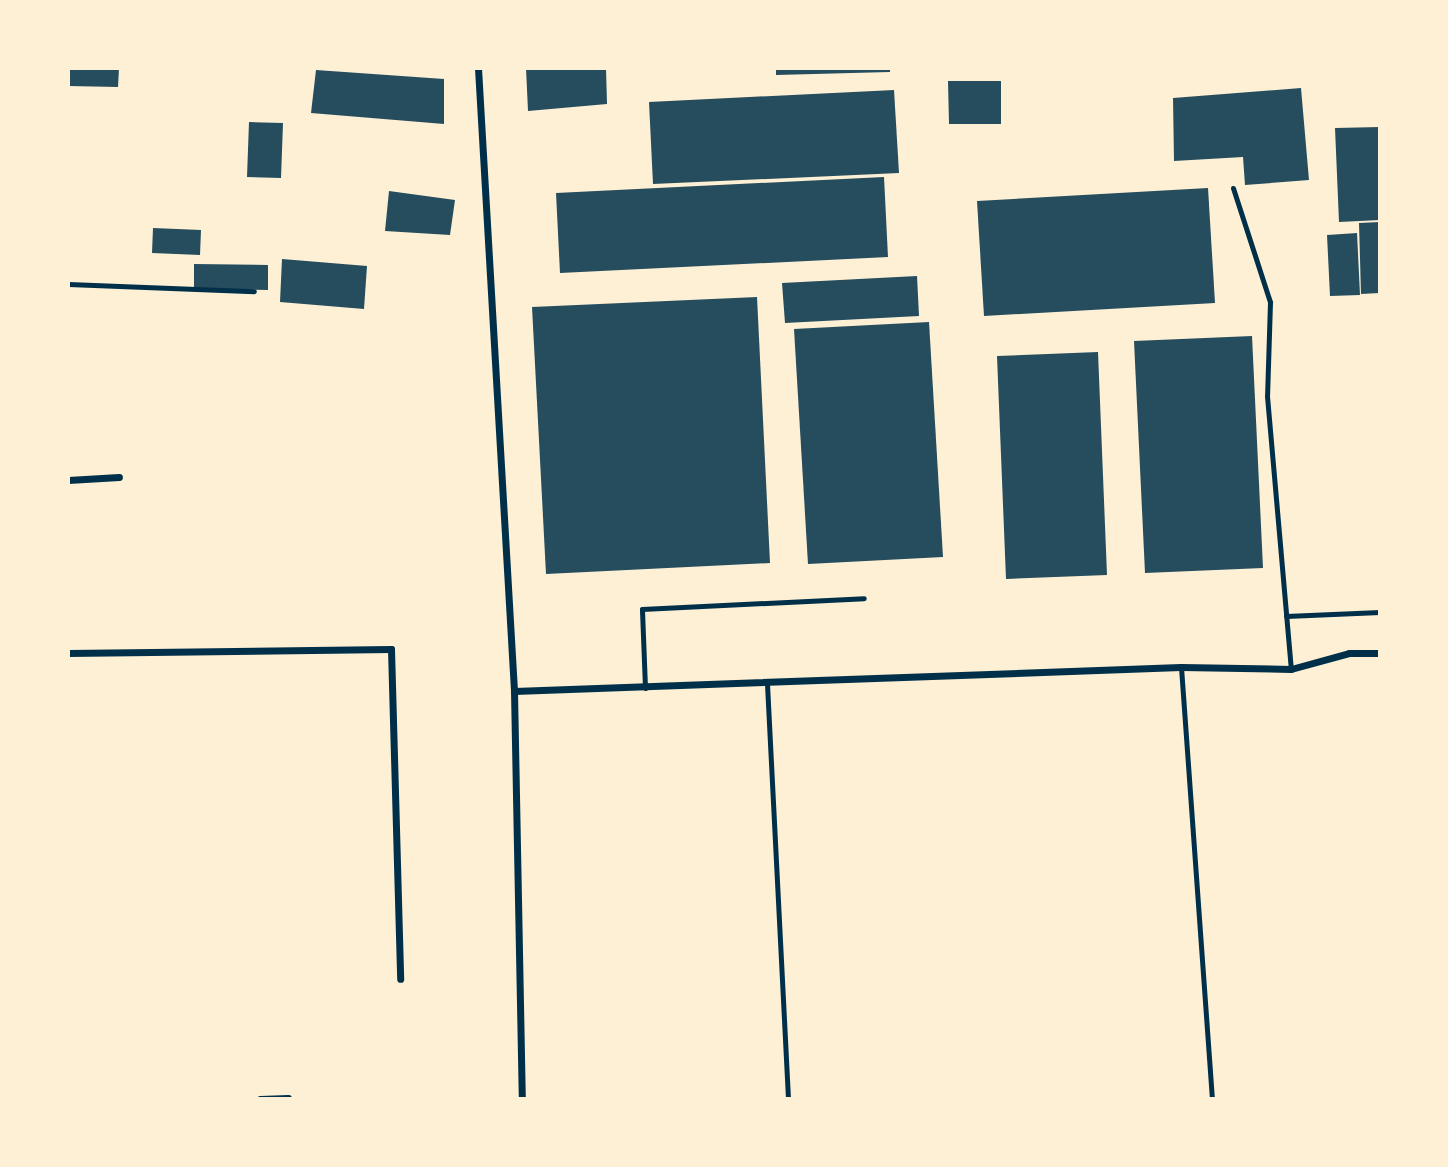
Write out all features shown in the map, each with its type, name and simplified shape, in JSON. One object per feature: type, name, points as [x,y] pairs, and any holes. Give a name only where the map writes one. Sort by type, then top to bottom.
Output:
[{"type":"street","points":[[478,68],[514,691],[522,1099]]},
{"type":"street","points":[[68,480],[119,477]]},
{"type":"street","points":[[68,653],[391,649],[400,979]]},
{"type":"street","points":[[514,691],[767,684],[1181,667],[1291,669],[1349,653],[1380,653]]},
{"type":"street","points":[[260,1099],[288,1098]]},
{"type":"lane","points":[[1233,187],[1270,302],[1268,396],[1291,669]]},
{"type":"lane","points":[[68,284],[254,291]]},
{"type":"lane","points":[[645,688],[642,609],[864,598]]},
{"type":"lane","points":[[1286,616],[1380,612]]},
{"type":"lane","points":[[1181,667],[1212,1099]]},
{"type":"lane","points":[[767,684],[788,1099]]},
{"type":"building","points":[[68,68],[119,68],[118,87],[68,86]]},
{"type":"building","points":[[526,68],[606,68],[607,104],[528,111]]},
{"type":"building","points":[[776,68],[890,68],[890,72],[776,75]]},
{"type":"building","points":[[316,70],[444,79],[444,124],[311,113]]},
{"type":"building","points":[[948,81],[1001,81],[1001,124],[949,124]]},
{"type":"building","points":[[1301,88],[1309,180],[1245,185],[1243,157],[1174,161],[1173,98]]},
{"type":"building","points":[[894,90],[899,173],[653,184],[649,102]]},
{"type":"building","points":[[249,122],[283,123],[281,178],[247,177]]},
{"type":"building","points":[[1380,127],[1380,220],[1339,222],[1335,128]]},
{"type":"building","points":[[884,177],[888,257],[560,273],[556,193]]},
{"type":"building","points":[[1208,188],[1215,303],[984,316],[977,201]]},
{"type":"building","points":[[389,191],[455,200],[450,235],[385,231]]},
{"type":"building","points":[[1380,222],[1380,293],[1361,294],[1359,223]]},
{"type":"building","points":[[153,228],[201,230],[200,255],[152,253]]},
{"type":"building","points":[[1357,233],[1360,295],[1330,296],[1327,235]]},
{"type":"building","points":[[282,259],[367,266],[364,309],[280,302]]},
{"type":"building","points":[[194,264],[268,265],[268,290],[194,289]]},
{"type":"building","points":[[917,276],[919,316],[785,323],[782,283]]},
{"type":"building","points":[[757,297],[770,563],[546,574],[532,307]]},
{"type":"building","points":[[929,322],[943,557],[808,564],[794,329]]},
{"type":"building","points":[[1252,336],[1263,568],[1145,573],[1134,341]]},
{"type":"building","points":[[1098,352],[1107,575],[1006,579],[997,356]]}]
